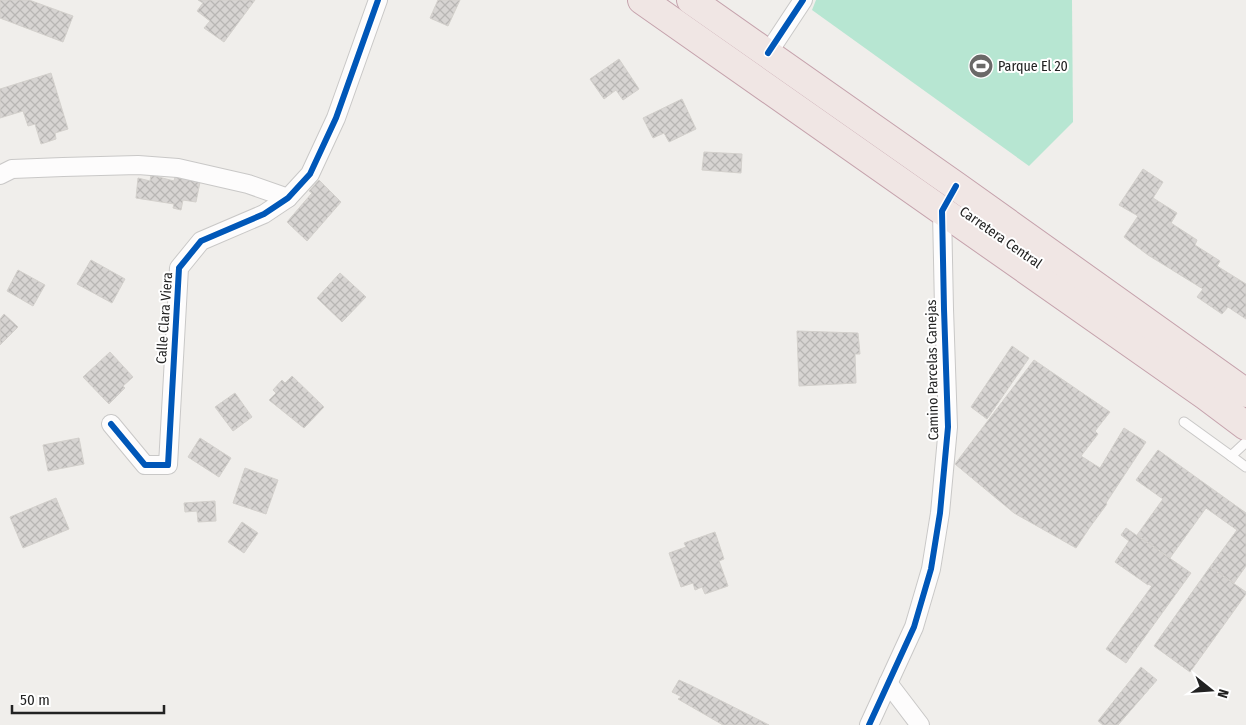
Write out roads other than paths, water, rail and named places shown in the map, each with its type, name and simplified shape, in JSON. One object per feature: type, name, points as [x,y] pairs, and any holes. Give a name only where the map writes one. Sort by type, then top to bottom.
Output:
[{"type":"highway","name":"Carretera Central","points":[[642,0],[1246,426]]},
{"type":"highway","name":"Carretera Central","points":[[690,0],[956,186],[1246,393]]},
{"type":"street","name":"Calle Clara Viera","points":[[111,424],[145,465],[168,465],[179,268],[201,241],[264,214],[288,198],[310,174],[334,124],[378,0]]},
{"type":"street","points":[[768,54],[803,0]]},
{"type":"street","points":[[0,176],[12,169],[138,165],[178,168],[248,184],[288,198]]},
{"type":"street","points":[[942,211],[956,186]]},
{"type":"street","name":"Camino Parcelas Canejas","points":[[869,725],[914,627],[931,569],[940,513],[948,427],[942,211]]},
{"type":"street","points":[[888,683],[920,725]]},
{"type":"lane","points":[[1184,422],[1246,467]]},
{"type":"lane","points":[[1231,456],[1246,442]]},
{"type":"place","name":"Parque El 20","points":[[981,66]]}]
